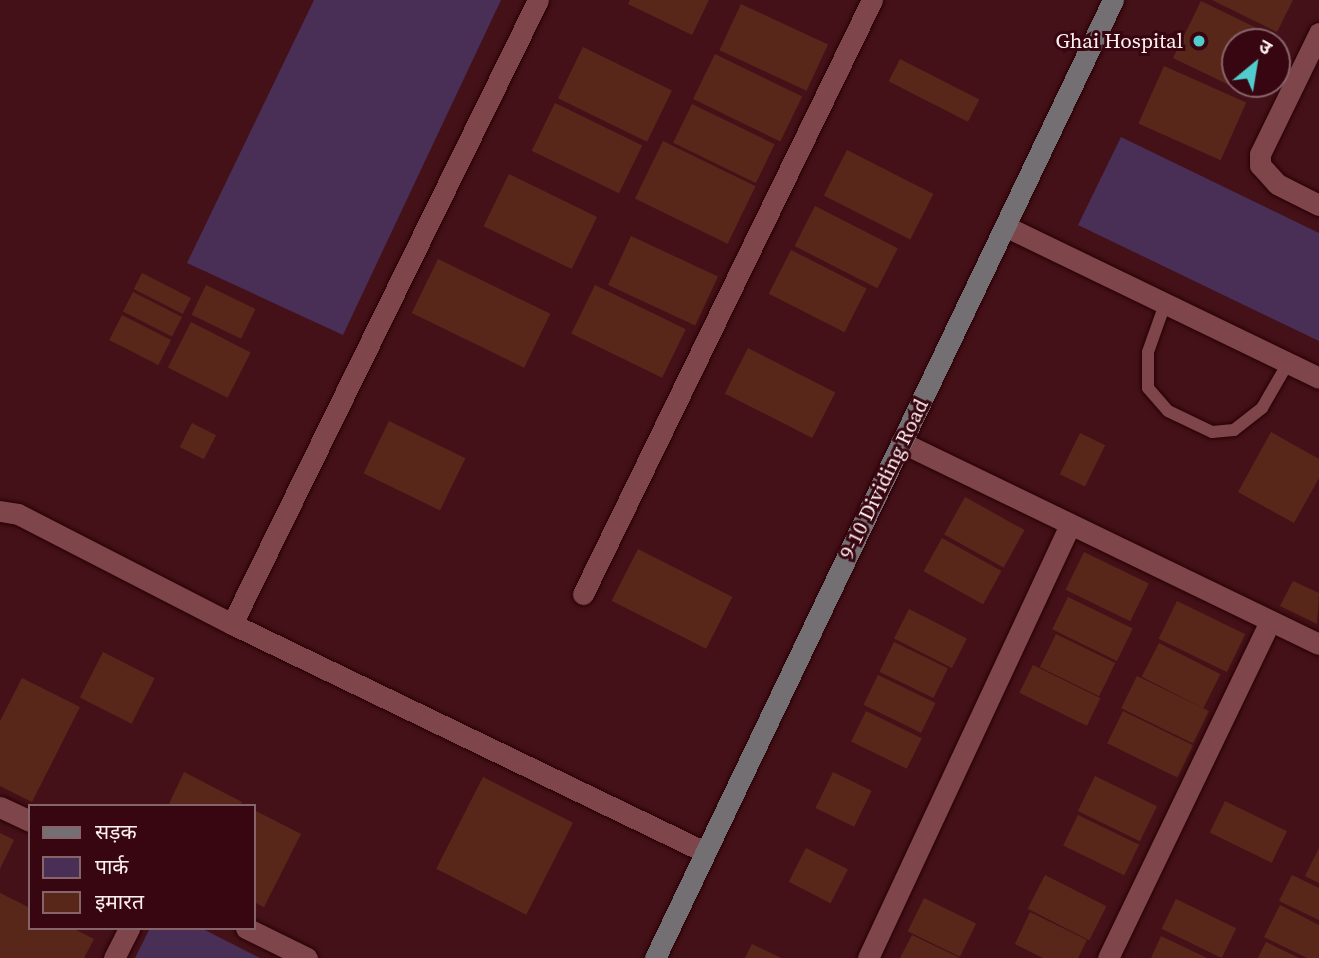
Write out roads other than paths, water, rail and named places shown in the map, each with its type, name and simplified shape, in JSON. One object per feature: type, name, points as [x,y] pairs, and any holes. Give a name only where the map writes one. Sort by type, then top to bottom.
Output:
[{"type":"street","points":[[232,624],[537,0]]},
{"type":"street","points":[[583,594],[872,0]]},
{"type":"street","name":"9-10 Dividing Road","points":[[654,958],[1113,0]]},
{"type":"street","points":[[1319,33],[1261,154],[1260,165],[1277,184],[1319,205]]},
{"type":"street","points":[[1004,226],[1319,378]]},
{"type":"street","points":[[901,442],[1319,644]]},
{"type":"street","points":[[0,511],[18,514],[232,624],[705,852]]},
{"type":"street","points":[[868,958],[1070,525]]},
{"type":"street","points":[[1108,958],[1270,621]]},
{"type":"street","points":[[0,807],[28,820]]},
{"type":"street","points":[[114,958],[127,930]]},
{"type":"street","points":[[250,930],[307,958]]},
{"type":"lane","points":[[1165,304],[1148,352],[1148,388],[1168,411],[1201,427],[1212,432],[1234,430],[1262,408],[1288,363]]},
{"type":"place","name":"Ghai Hospital","points":[[1199,41]]}]
